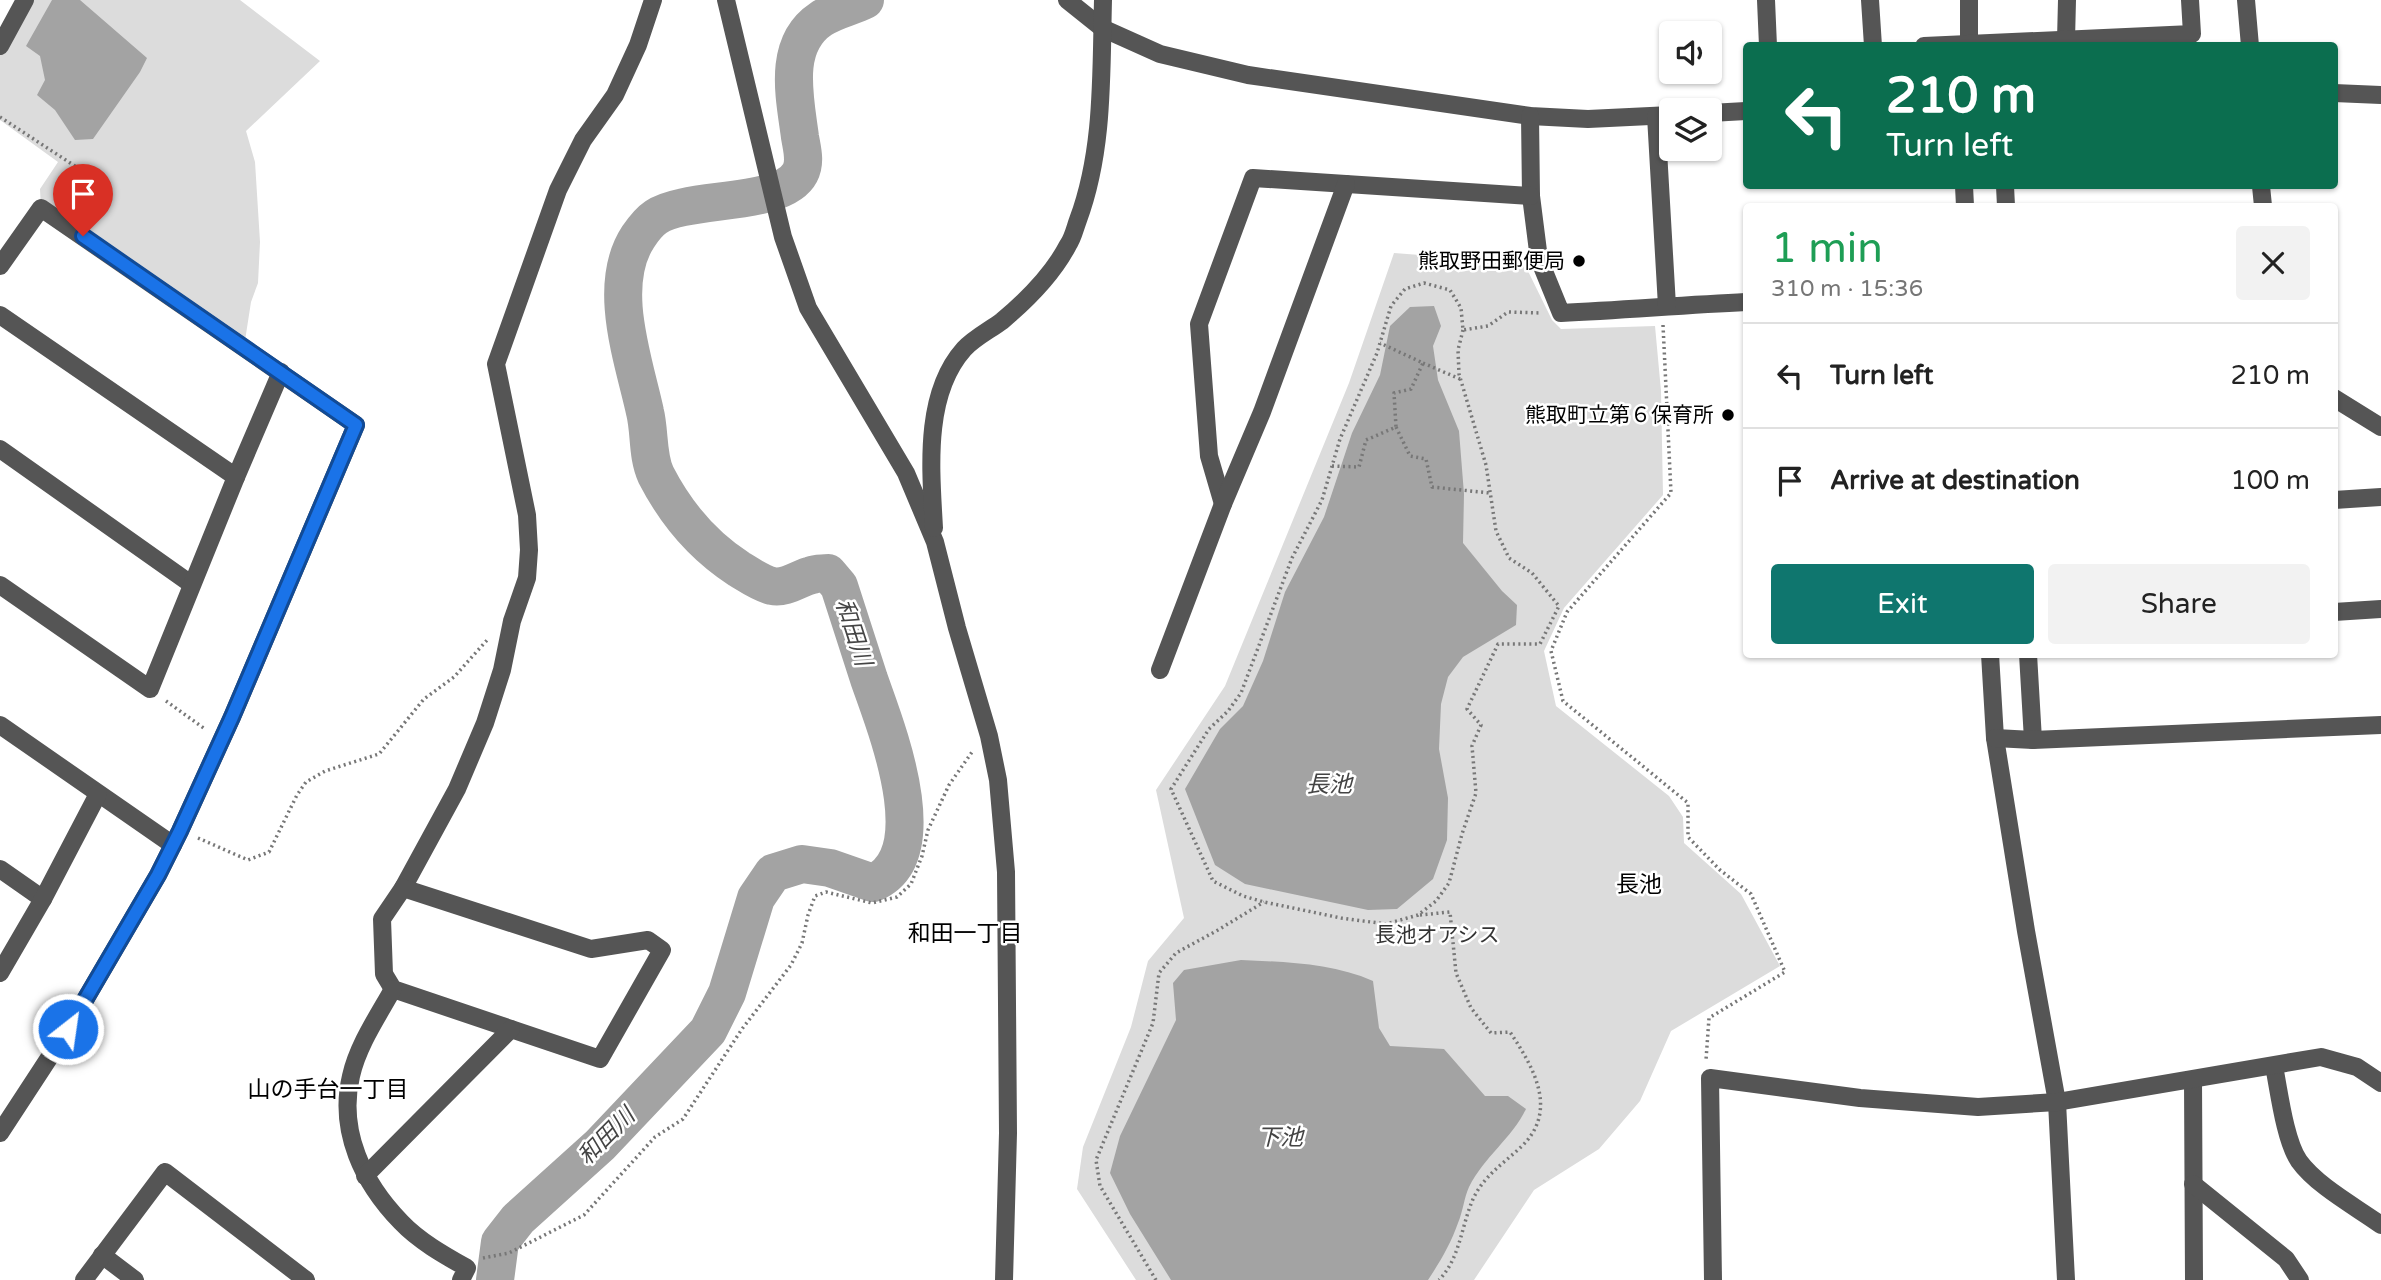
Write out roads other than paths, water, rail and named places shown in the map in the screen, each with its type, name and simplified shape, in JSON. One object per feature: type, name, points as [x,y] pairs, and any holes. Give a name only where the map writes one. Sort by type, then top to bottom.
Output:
[{"type":"street","points":[[0,46],[25,0]]},
{"type":"street","points":[[403,888],[591,949],[648,940],[662,950],[600,1059],[393,989],[384,974],[382,919],[403,888],[457,789],[485,723],[502,670],[512,621],[527,578],[527,515],[496,364],[558,190],[583,140],[615,96],[638,45],[653,0]]},
{"type":"street","points":[[726,0],[783,237],[808,308],[906,473],[935,542],[989,736],[998,780],[1006,873],[1007,1133],[1004,1280]]},
{"type":"street","points":[[1068,0],[1102,28],[1160,54],[1248,75],[1530,116],[1588,119],[1659,116]]},
{"type":"street","points":[[935,542],[932,426],[943,383],[964,349],[1004,319],[1037,288],[1069,245],[1087,195],[1096,148],[1102,77],[1103,0]]},
{"type":"street","points":[[1766,0],[1768,42]]},
{"type":"street","points":[[1870,0],[1873,42]]},
{"type":"street","points":[[1969,0],[1969,42]]},
{"type":"street","points":[[2066,40],[2067,0]]},
{"type":"street","points":[[2018,42],[2192,34],[2190,0]]},
{"type":"street","points":[[2246,0],[2250,42]]},
{"type":"street","points":[[2338,93],[2381,95]]},
{"type":"street","points":[[1722,112],[1743,111]]},
{"type":"street","points":[[1530,116],[1531,195],[1539,259],[1561,313],[1743,302]]},
{"type":"street","points":[[1664,161],[1667,306]]},
{"type":"street","points":[[1223,504],[1209,456],[1199,324],[1254,178],[1531,195]]},
{"type":"street","points":[[1160,670],[1223,504],[1262,412],[1346,184]]},
{"type":"street","points":[[0,266],[41,208],[356,425],[296,570],[176,838],[68,1029],[0,1133]]},
{"type":"street","points":[[0,315],[236,477]]},
{"type":"street","points":[[0,585],[150,690],[191,584],[281,372]]},
{"type":"street","points":[[2338,400],[2381,427]]},
{"type":"street","points":[[0,449],[191,584]]},
{"type":"street","points":[[2338,500],[2381,497]]},
{"type":"street","points":[[2338,612],[2381,609]]},
{"type":"street","points":[[1990,658],[1995,738],[2057,1102],[2066,1280]]},
{"type":"street","points":[[2028,658],[2033,740]]},
{"type":"street","points":[[0,725],[98,794],[176,838]]},
{"type":"street","points":[[1995,738],[2033,740],[2381,725]]},
{"type":"street","points":[[0,973],[43,899],[98,794]]},
{"type":"street","points":[[0,869],[43,899]]},
{"type":"street","points":[[393,989],[363,1042],[350,1076],[348,1115],[352,1147],[365,1176],[401,1223],[440,1253],[467,1268],[461,1280]]},
{"type":"street","points":[[365,1176],[511,1029]]},
{"type":"street","points":[[1713,1280],[1710,1078],[1860,1098],[1978,1107],[2057,1102],[2321,1057],[2357,1067],[2381,1083]]},
{"type":"street","points":[[2274,1066],[2290,1142],[2298,1160],[2314,1177],[2381,1224]]},
{"type":"street","points":[[2193,1080],[2194,1280]]},
{"type":"street","points":[[84,1280],[165,1172],[306,1280]]},
{"type":"street","points":[[2193,1184],[2286,1259],[2300,1280]]},
{"type":"street","points":[[102,1255],[135,1280]]},
{"type":"water","points":[[52,0],[80,0],[147,58],[93,139],[75,140],[55,110],[37,95],[45,80],[40,56],[26,46]]},
{"type":"water","name":"長池","points":[[1434,306],[1441,326],[1433,346],[1438,380],[1459,431],[1464,494],[1463,543],[1502,591],[1517,605],[1516,625],[1463,657],[1448,677],[1441,704],[1439,749],[1448,798],[1447,840],[1433,879],[1397,909],[1368,910],[1245,884],[1215,865],[1185,789],[1220,729],[1243,706],[1263,661],[1285,592],[1324,517],[1352,433],[1380,375],[1390,326],[1410,307]]},
{"type":"water","name":"下池","points":[[1241,960],[1325,967],[1373,981],[1379,1028],[1390,1046],[1444,1049],[1485,1096],[1508,1096],[1526,1109],[1475,1176],[1452,1238],[1428,1280],[1171,1280],[1130,1214],[1110,1173],[1120,1136],[1176,1020],[1173,983],[1184,970]]},
{"type":"waterway","name":"和田川","points":[[495,1280],[500,1242],[518,1219],[600,1145],[708,1031],[727,993],[756,898],[773,873],[802,864],[830,868],[873,883],[892,868],[902,846],[905,818],[894,756],[839,586],[828,573],[814,574],[777,587],[763,583],[713,550],[681,516],[653,468],[647,420],[625,324],[623,300],[629,256],[638,237],[656,217],[670,210],[774,191],[790,184],[800,173],[803,155],[794,73],[801,43],[809,30],[821,19],[865,0]]},
{"type":"place","name":"熊取野田郵便局","points":[[1579,261]]},
{"type":"place","name":"熊取町立第６保育所","points":[[1728,415]]},
{"type":"district","name":"長池","points":[[1639,884]]},
{"type":"district","name":"和田一丁目","points":[[965,933]]},
{"type":"district","name":"山の手台一丁目","points":[[328,1089]]},
{"type":"park label","name":"長池オアシス","points":[[1437,935]]}]
